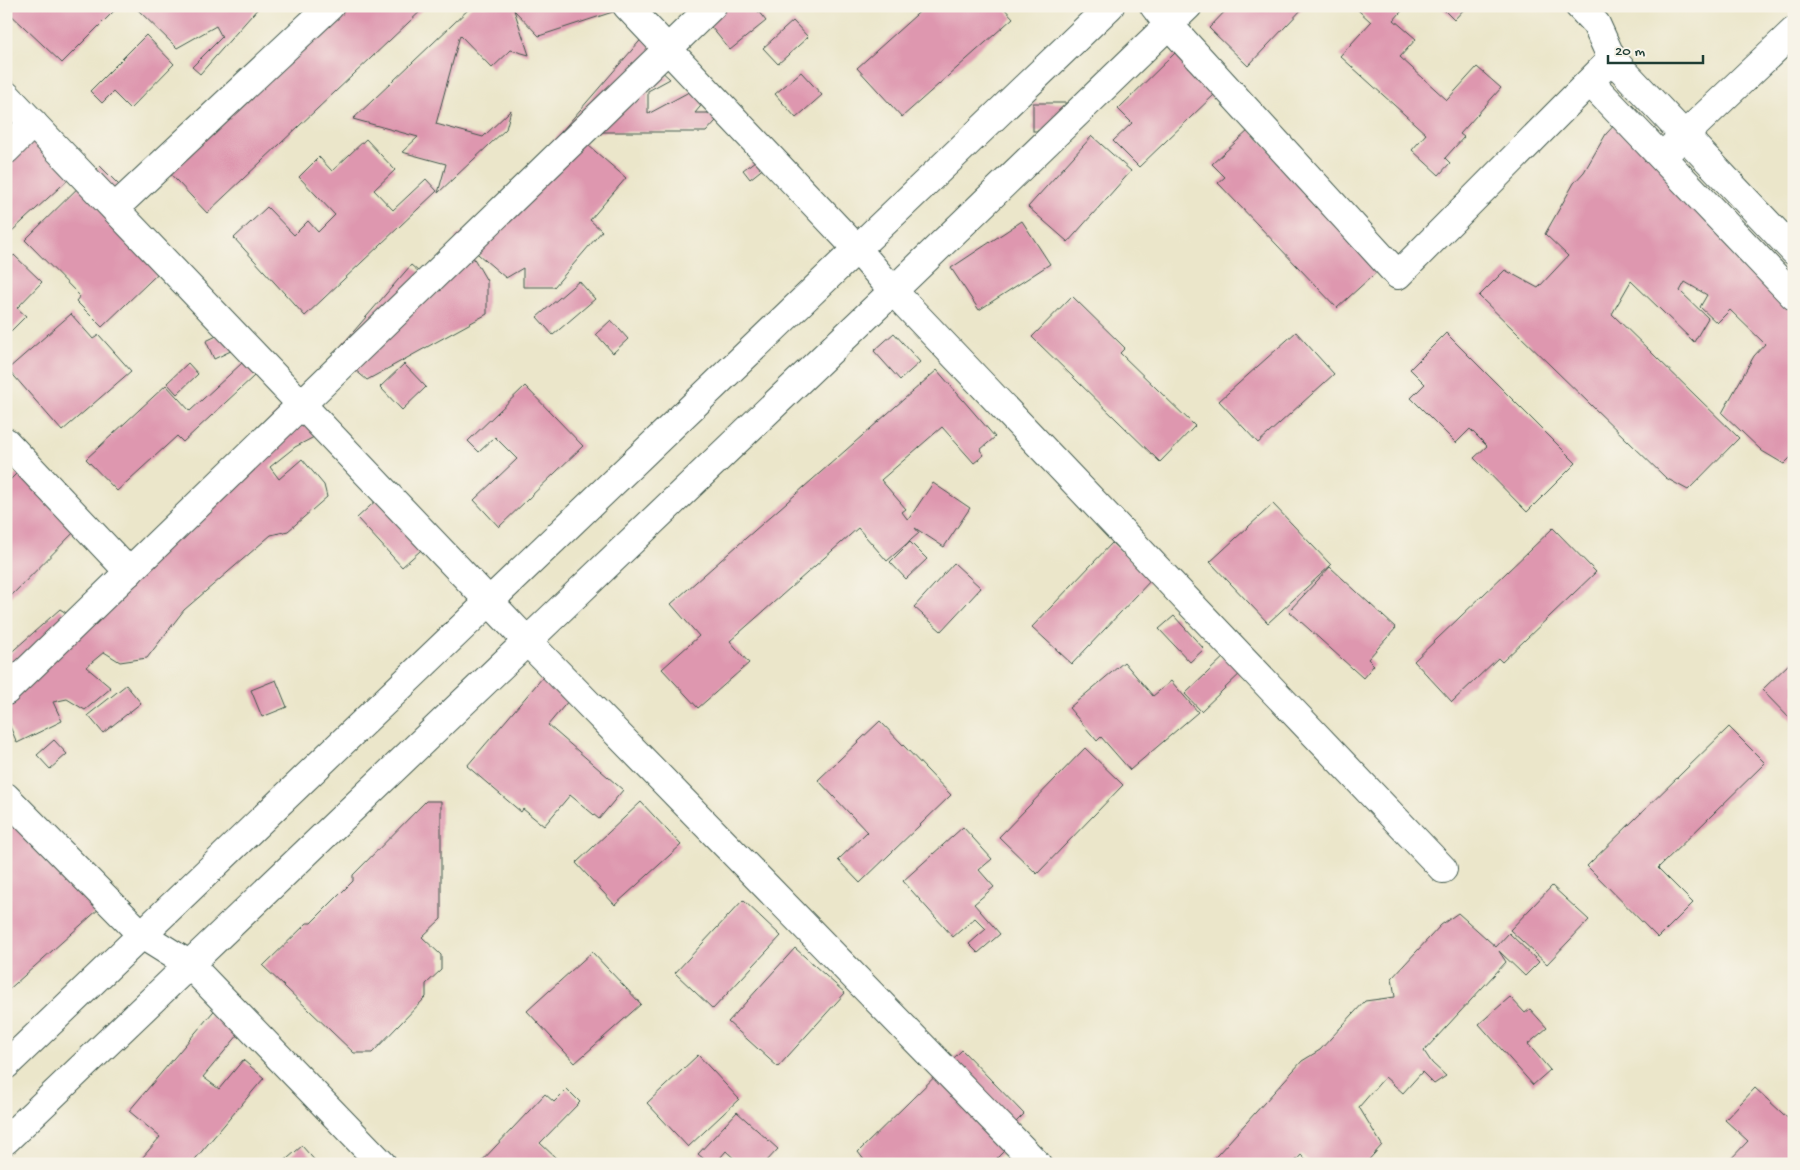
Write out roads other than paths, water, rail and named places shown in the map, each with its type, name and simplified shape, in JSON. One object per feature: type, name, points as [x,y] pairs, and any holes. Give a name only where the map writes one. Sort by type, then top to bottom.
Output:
[{"type":"street","points":[[115,208],[330,6]]},
{"type":"street","points":[[627,6],[857,248],[893,291],[1442,869]]},
{"type":"street","points":[[6,691],[712,6]]},
{"type":"street","points":[[6,1065],[1110,6]]},
{"type":"street","points":[[6,1140],[893,291],[1161,16],[1188,6]]},
{"type":"street","points":[[1579,6],[1596,24],[1612,59],[1794,251]]},
{"type":"street","points":[[1161,16],[1398,275],[1612,59]]},
{"type":"street","points":[[1662,157],[1794,31]]},
{"type":"street","points":[[1590,82],[1794,296]]},
{"type":"street","points":[[6,95],[528,642],[1037,1164]]},
{"type":"street","points":[[6,150],[34,124]]},
{"type":"street","points":[[6,442],[129,572]]},
{"type":"street","points":[[6,797],[142,935],[190,965],[382,1164]]}]
